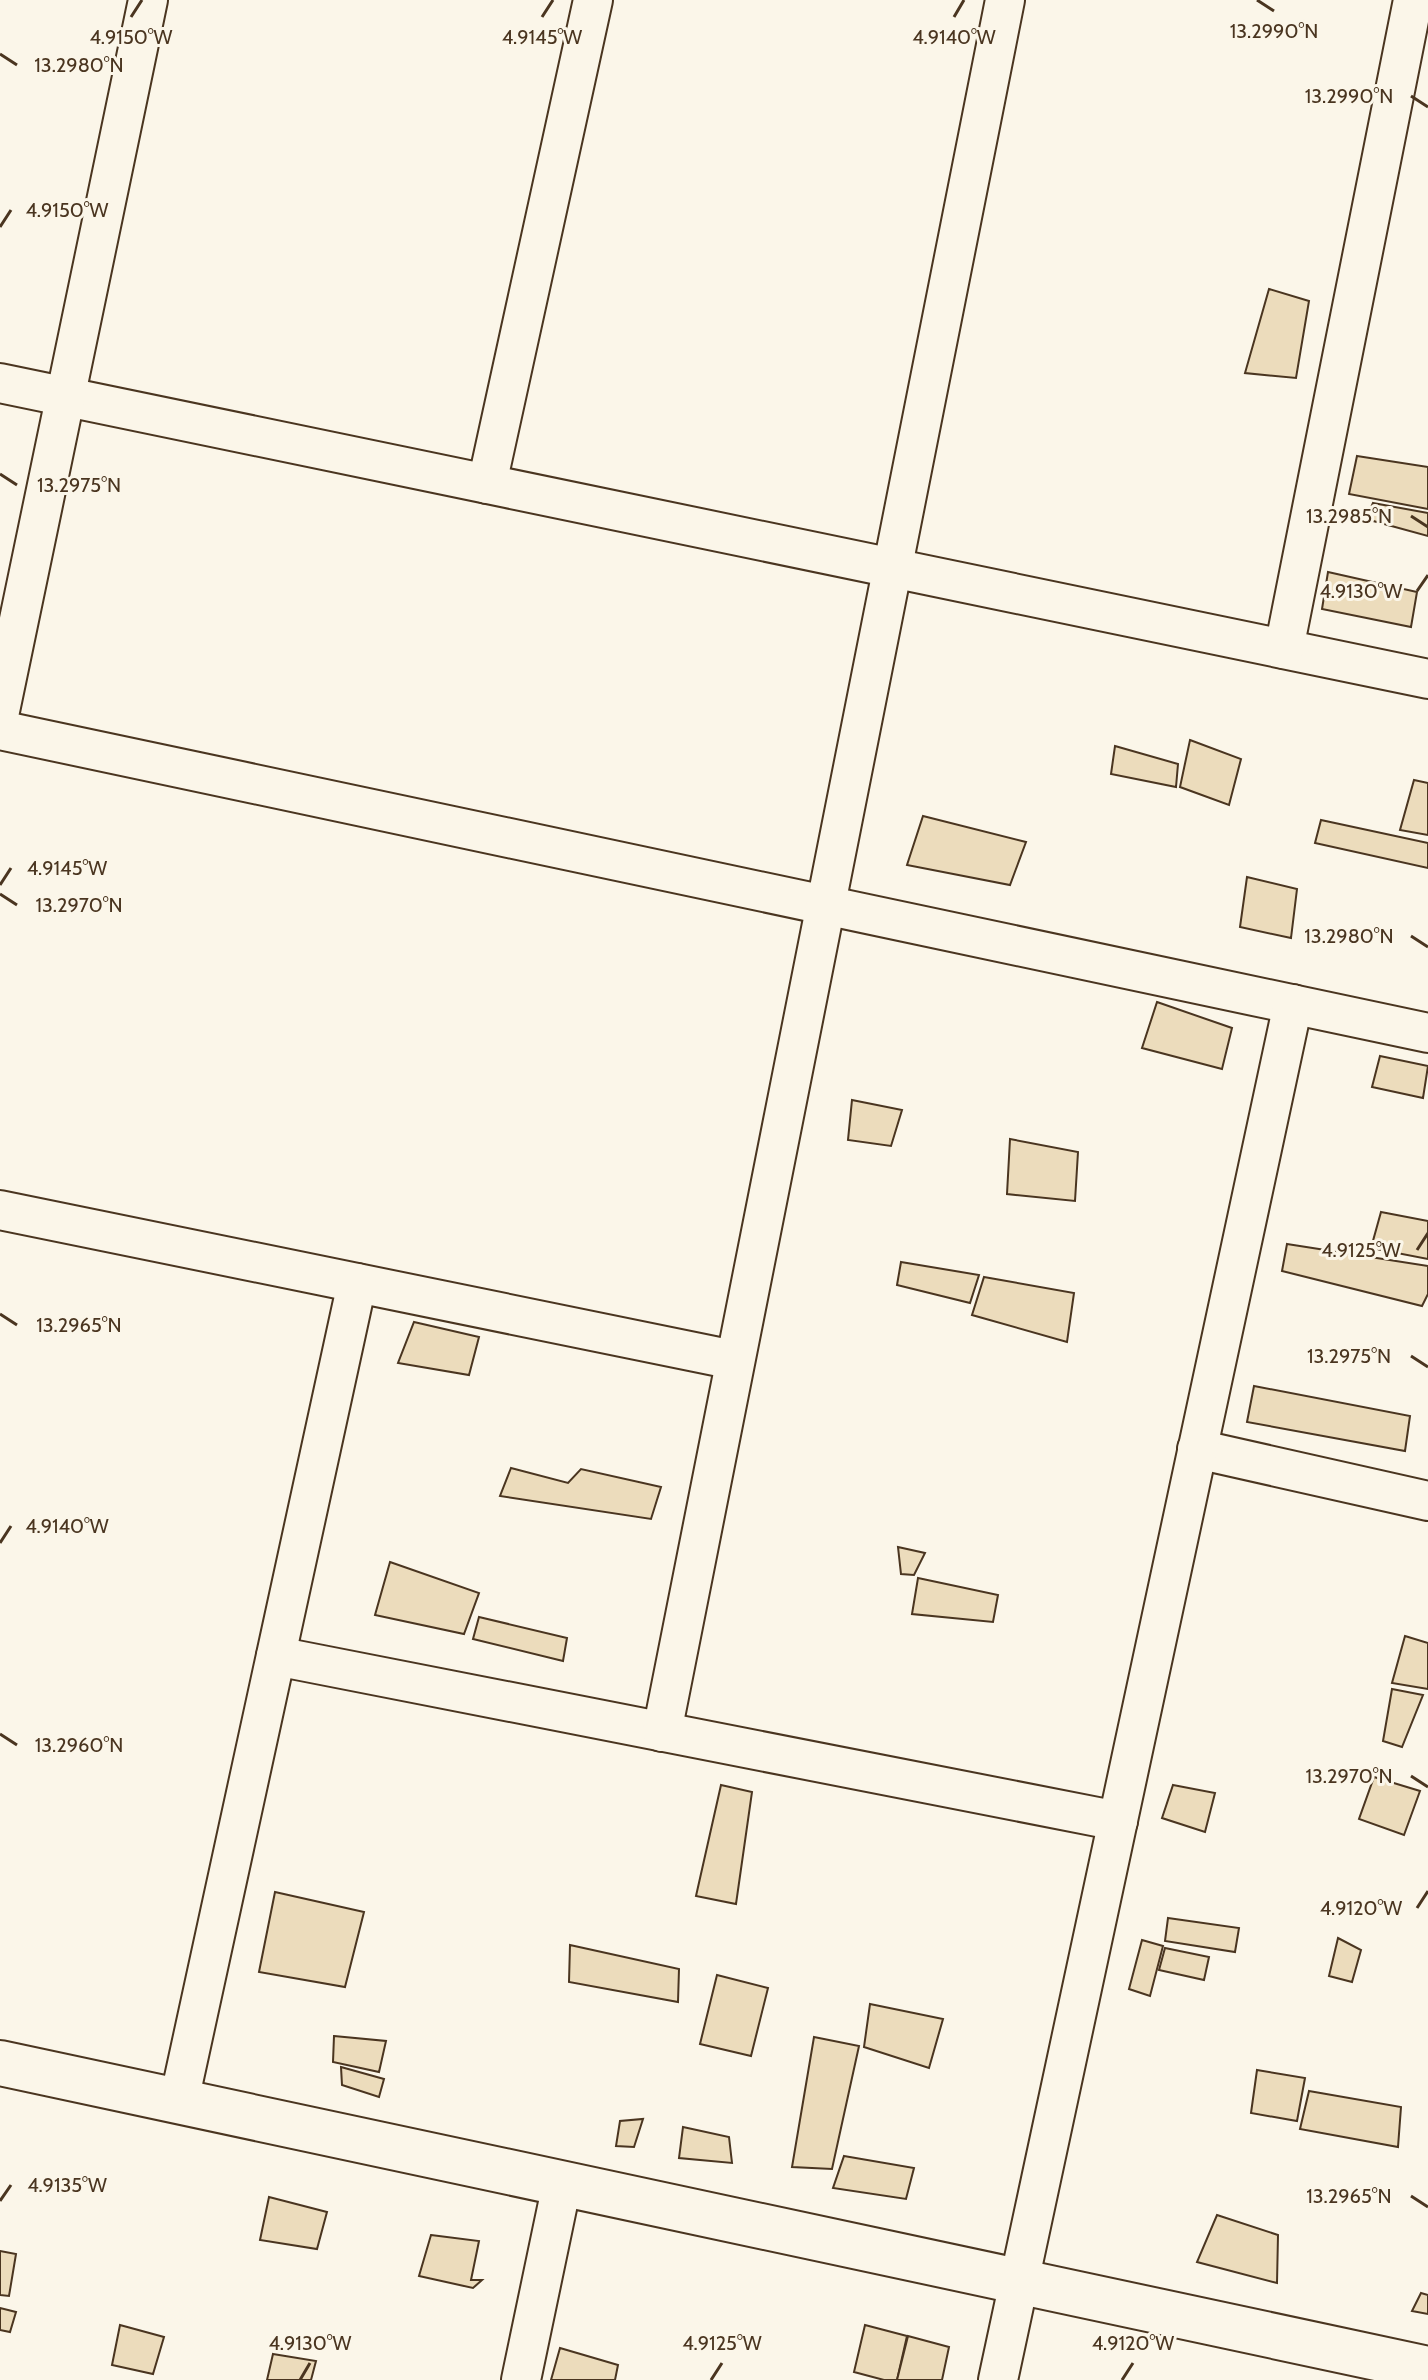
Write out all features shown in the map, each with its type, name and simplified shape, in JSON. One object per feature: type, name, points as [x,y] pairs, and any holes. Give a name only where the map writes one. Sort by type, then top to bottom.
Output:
[{"type":"street","points":[[0,711],[148,0]]},
{"type":"street","points":[[487,484],[593,0]]},
{"type":"street","points":[[662,1732],[1005,0]]},
{"type":"street","points":[[1284,649],[1418,7]]},
{"type":"street","points":[[0,383],[1428,679]]},
{"type":"street","points":[[0,730],[1428,1033]]},
{"type":"street","points":[[998,2380],[1293,1004]]},
{"type":"street","points":[[0,1210],[734,1360]]},
{"type":"street","points":[[179,2101],[357,1283]]},
{"type":"street","points":[[1197,1449],[1428,1501]]},
{"type":"street","points":[[276,1656],[1118,1821]]},
{"type":"street","points":[[0,2063],[1428,2369]]},
{"type":"street","points":[[521,2380],[562,2184]]},
{"type":"building","points":[[1269,289],[1309,301],[1296,378],[1245,373]]},
{"type":"building","points":[[1357,456],[1428,467],[1428,509],[1349,494]]},
{"type":"building","points":[[1373,503],[1428,513],[1428,536],[1366,519]]},
{"type":"building","points":[[1328,572],[1417,592],[1411,627],[1322,609]]},
{"type":"building","points":[[1190,740],[1241,759],[1229,805],[1180,787]]},
{"type":"building","points":[[1115,746],[1178,764],[1176,787],[1111,774]]},
{"type":"building","points":[[1414,780],[1428,783],[1428,835],[1400,830]]},
{"type":"building","points":[[923,816],[1026,842],[1010,885],[907,865]]},
{"type":"building","points":[[1321,820],[1428,843],[1428,868],[1315,843]]},
{"type":"building","points":[[1247,877],[1297,889],[1291,938],[1240,927]]},
{"type":"building","points":[[1157,1002],[1232,1028],[1222,1069],[1142,1048]]},
{"type":"building","points":[[1380,1056],[1428,1066],[1423,1098],[1372,1087]]},
{"type":"building","points":[[852,1100],[902,1110],[891,1146],[848,1140]]},
{"type":"building","points":[[1010,1139],[1078,1152],[1075,1201],[1007,1194]]},
{"type":"building","points":[[1381,1212],[1428,1221],[1428,1259],[1371,1248]]},
{"type":"building","points":[[1287,1244],[1428,1266],[1428,1294],[1422,1306],[1282,1271]]},
{"type":"building","points":[[901,1262],[979,1275],[970,1303],[897,1285]]},
{"type":"building","points":[[984,1277],[1074,1293],[1067,1342],[972,1315]]},
{"type":"building","points":[[414,1322],[479,1337],[469,1375],[398,1363]]},
{"type":"building","points":[[1254,1386],[1410,1416],[1405,1451],[1247,1422]]},
{"type":"building","points":[[511,1468],[568,1483],[581,1469],[661,1487],[651,1519],[500,1496]]},
{"type":"building","points":[[898,1547],[925,1553],[914,1575],[901,1574]]},
{"type":"building","points":[[390,1562],[479,1593],[464,1634],[375,1615]]},
{"type":"building","points":[[918,1578],[998,1595],[993,1622],[912,1614]]},
{"type":"building","points":[[479,1617],[567,1638],[563,1661],[473,1639]]},
{"type":"building","points":[[1405,1636],[1428,1643],[1428,1689],[1392,1683]]},
{"type":"building","points":[[1392,1689],[1423,1695],[1402,1747],[1383,1741]]},
{"type":"building","points":[[1374,1777],[1420,1791],[1404,1835],[1359,1819]]},
{"type":"building","points":[[721,1785],[752,1792],[736,1904],[696,1896]]},
{"type":"building","points":[[1173,1785],[1215,1793],[1205,1832],[1162,1818]]},
{"type":"building","points":[[275,1892],[364,1912],[345,1987],[259,1972]]},
{"type":"building","points":[[1168,1918],[1239,1928],[1235,1952],[1165,1941]]},
{"type":"building","points":[[1338,1938],[1361,1950],[1352,1982],[1329,1976]]},
{"type":"building","points":[[1142,1940],[1163,1946],[1150,1996],[1129,1989]]},
{"type":"building","points":[[570,1945],[679,1969],[678,2002],[569,1982]]},
{"type":"building","points":[[1165,1948],[1209,1957],[1204,1980],[1159,1970]]},
{"type":"building","points":[[717,1975],[768,1988],[751,2056],[700,2044]]},
{"type":"building","points":[[870,2004],[943,2019],[929,2068],[864,2047]]},
{"type":"building","points":[[334,2036],[386,2041],[379,2072],[333,2062]]},
{"type":"building","points":[[814,2037],[859,2046],[832,2169],[792,2167]]},
{"type":"building","points":[[341,2067],[384,2079],[379,2097],[342,2085]]},
{"type":"building","points":[[1257,2070],[1305,2078],[1297,2121],[1251,2113]]},
{"type":"building","points":[[1309,2091],[1401,2107],[1398,2147],[1300,2129]]},
{"type":"building","points":[[643,2119],[634,2147],[616,2146],[620,2121]]},
{"type":"building","points":[[683,2127],[729,2137],[732,2163],[679,2158]]},
{"type":"building","points":[[844,2156],[914,2168],[906,2199],[833,2188]]},
{"type":"building","points":[[269,2197],[327,2212],[317,2249],[260,2240]]},
{"type":"building","points":[[1217,2215],[1278,2235],[1277,2283],[1197,2262]]},
{"type":"building","points":[[431,2235],[479,2241],[471,2280],[482,2280],[473,2288],[419,2276]]},
{"type":"building","points":[[0,2251],[16,2254],[9,2296],[0,2295]]},
{"type":"building","points":[[1421,2293],[1428,2295],[1428,2314],[1412,2311]]},
{"type":"building","points":[[0,2308],[16,2312],[10,2332],[0,2330]]},
{"type":"building","points":[[120,2325],[164,2337],[153,2374],[112,2365]]},
{"type":"building","points":[[865,2325],[907,2336],[897,2380],[854,2372]]},
{"type":"building","points":[[908,2336],[949,2347],[942,2380],[897,2380]]},
{"type":"building","points":[[560,2348],[618,2365],[615,2380],[551,2380]]},
{"type":"building","points":[[273,2354],[316,2361],[311,2380],[267,2380]]}]
